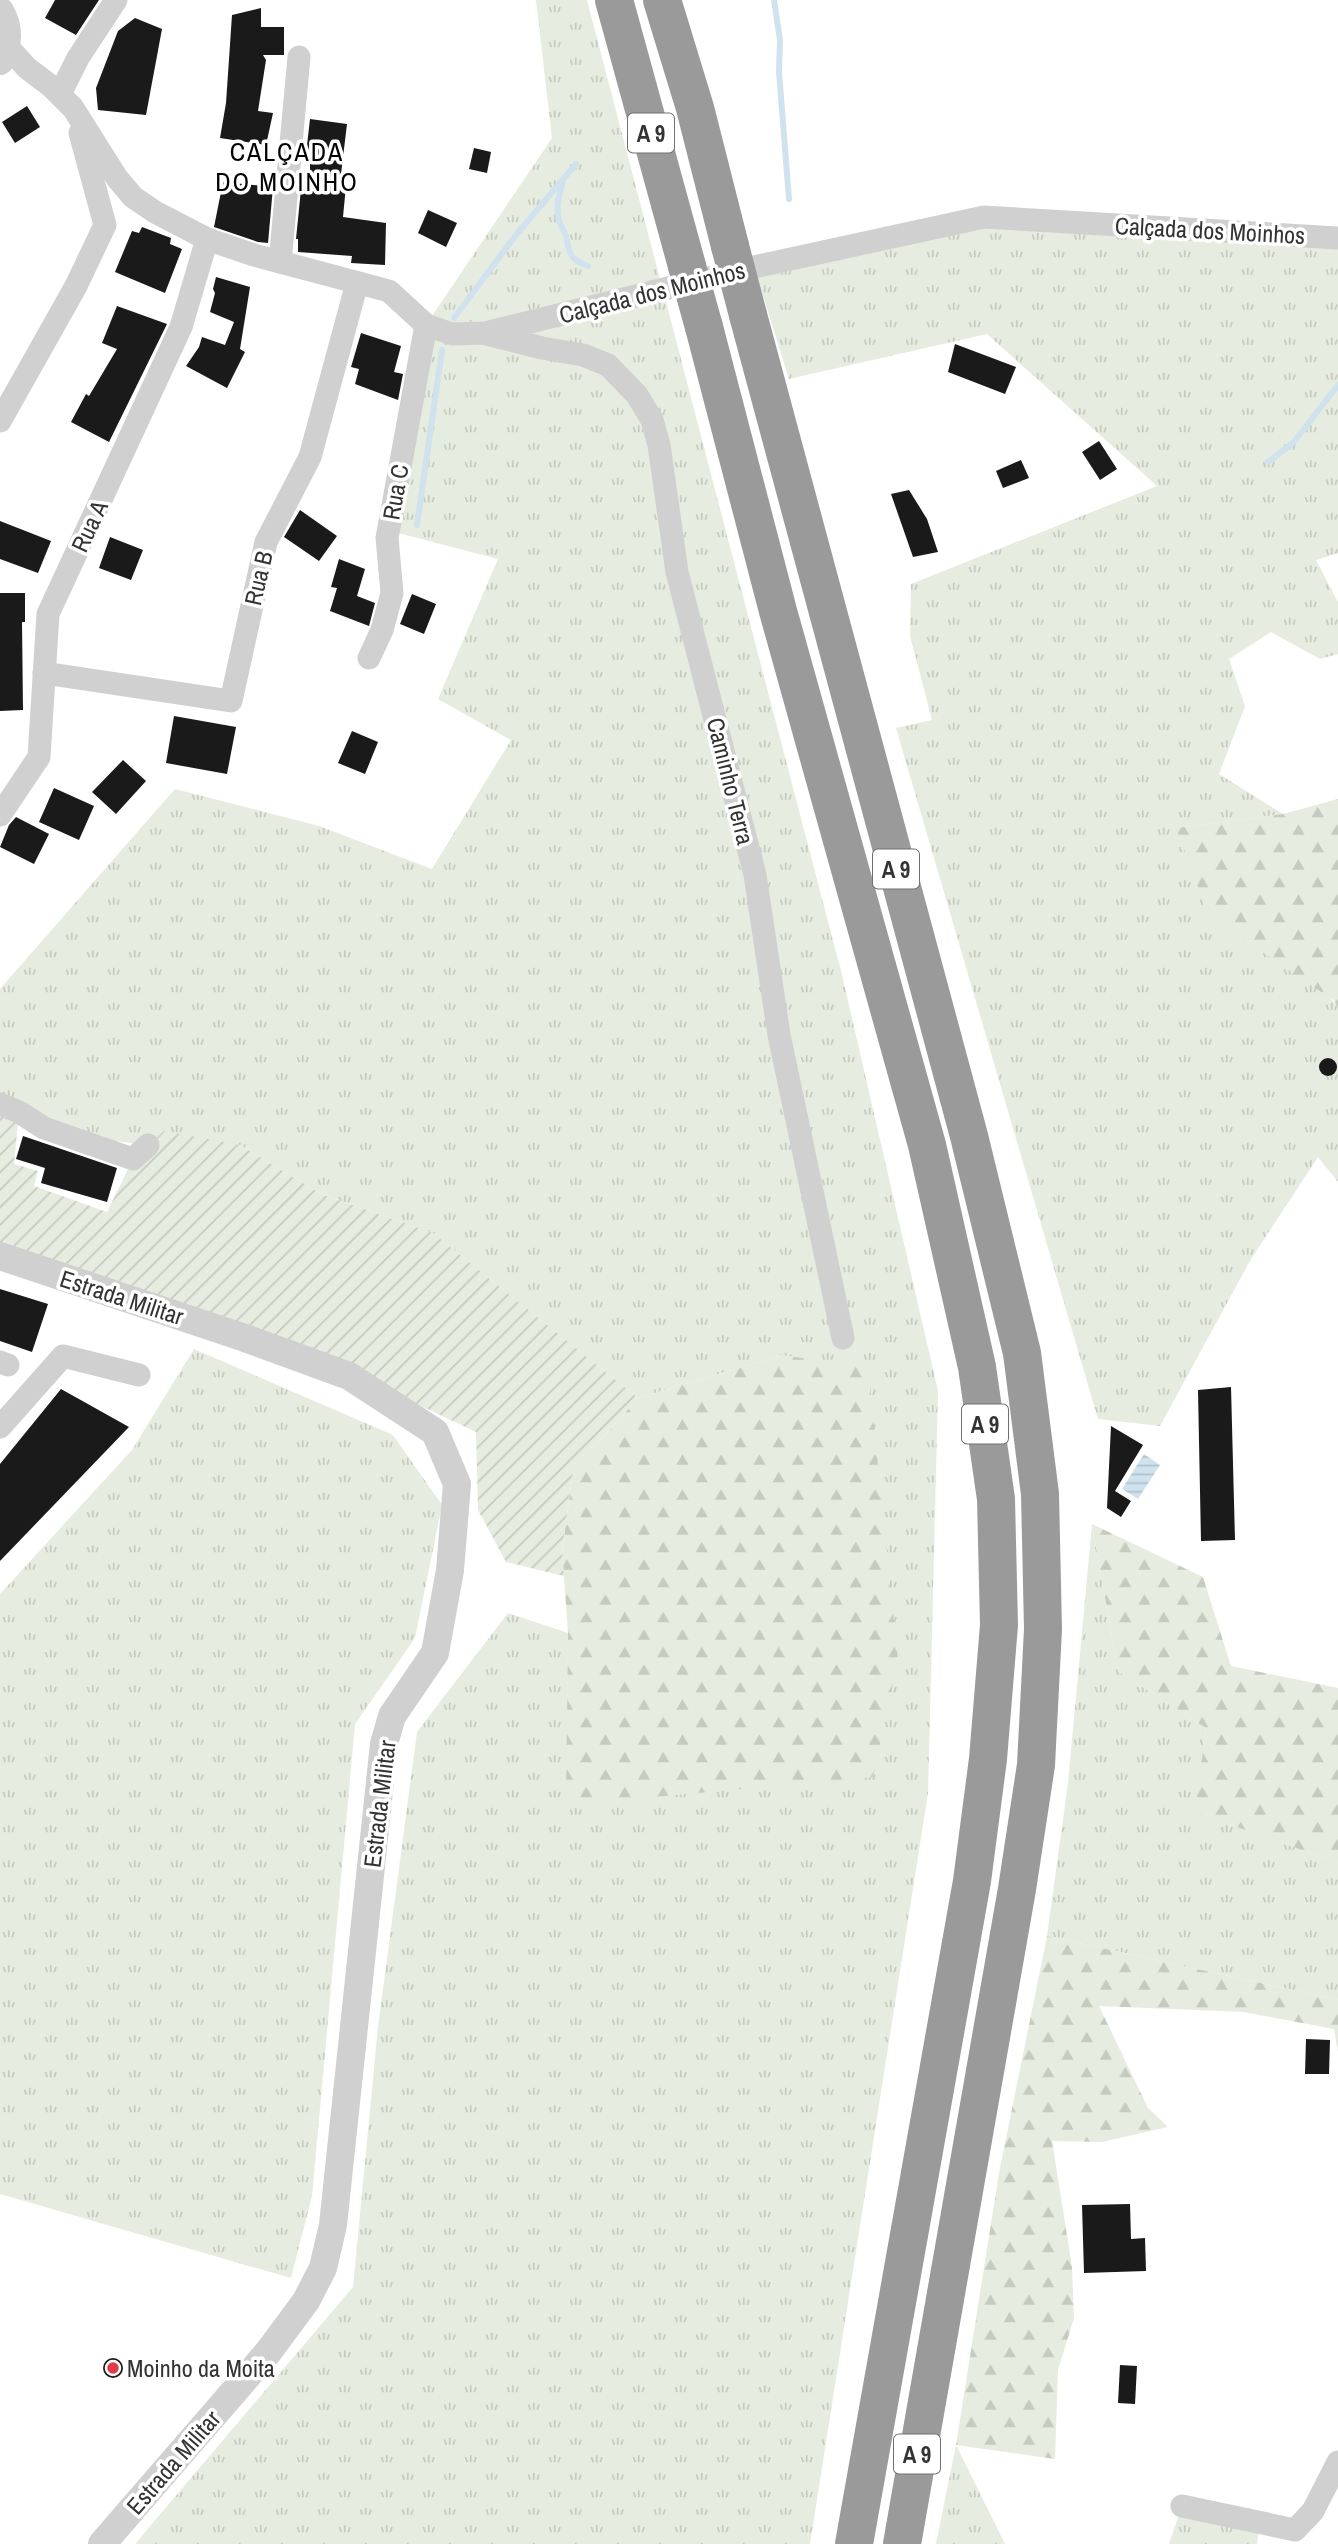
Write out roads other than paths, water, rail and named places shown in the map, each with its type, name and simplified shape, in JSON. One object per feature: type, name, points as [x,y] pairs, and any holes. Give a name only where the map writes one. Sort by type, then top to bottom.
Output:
[{"type":"highway","name":"A 9","points":[[614,0],[775,598],[927,1145],[977,1367],[996,1499],[999,1625],[988,1759],[972,1881],[854,2544]]},
{"type":"highway","name":"A 9","points":[[662,0],[695,108],[969,1136],[1022,1353],[1040,1494],[1043,1629],[1036,1765],[1017,1889],[902,2544]]},
{"type":"highway","points":[[689,0],[695,108]]},
{"type":"street","points":[[0,421],[76,286],[105,225],[62,96],[78,58],[116,0]]},
{"type":"street","name":"Calçada dos Moinhos","points":[[4,35],[27,68],[62,96],[132,197],[207,239],[389,291],[426,325],[452,334],[485,333],[754,267],[984,217],[1338,238]]},
{"type":"street","points":[[280,262],[299,57]]},
{"type":"street","name":"Rua A","points":[[0,815],[39,757],[48,614],[181,327],[207,239]]},
{"type":"street","name":"Rua B","points":[[44,673],[231,701],[266,542],[310,457],[357,282]]},
{"type":"street","name":"Rua C","points":[[369,658],[382,629],[392,593],[387,538],[426,325]]},
{"type":"street","name":"Caminho Terra","points":[[485,333],[542,348],[583,355],[608,365],[637,395],[652,420],[659,445],[677,572],[755,875],[779,1035],[843,1338]]},
{"type":"street","points":[[0,1104],[44,1128],[133,1158],[148,1145]]},
{"type":"street","name":"Estrada Militar","points":[[0,1256],[245,1338],[349,1376],[435,1432],[457,1484],[450,1570],[435,1653],[392,1716],[384,1744],[333,2225],[323,2269],[306,2301],[269,2351],[102,2544]]},
{"type":"street","points":[[0,1427],[63,1356],[139,1375]]},
{"type":"street","points":[[1182,2505],[1296,2530],[1313,2511],[1338,2462]]},
{"type":"water","points":[[1144,1454],[1160,1465],[1138,1499],[1122,1489]]},
{"type":"waterway","points":[[774,0],[780,40],[779,72],[789,199]]},
{"type":"waterway","points":[[454,318],[516,235],[576,164]]},
{"type":"waterway","points":[[563,180],[558,205],[560,222],[571,255],[588,266]]},
{"type":"waterway","points":[[417,525],[442,350]]},
{"type":"waterway","points":[[1268,462],[1293,443],[1338,385]]},
{"type":"place","name":"Moinho da Moita","points":[[113,2368]]},
{"type":"district","name":"CALÇADA DO MOINHO","points":[[287,166]]}]
